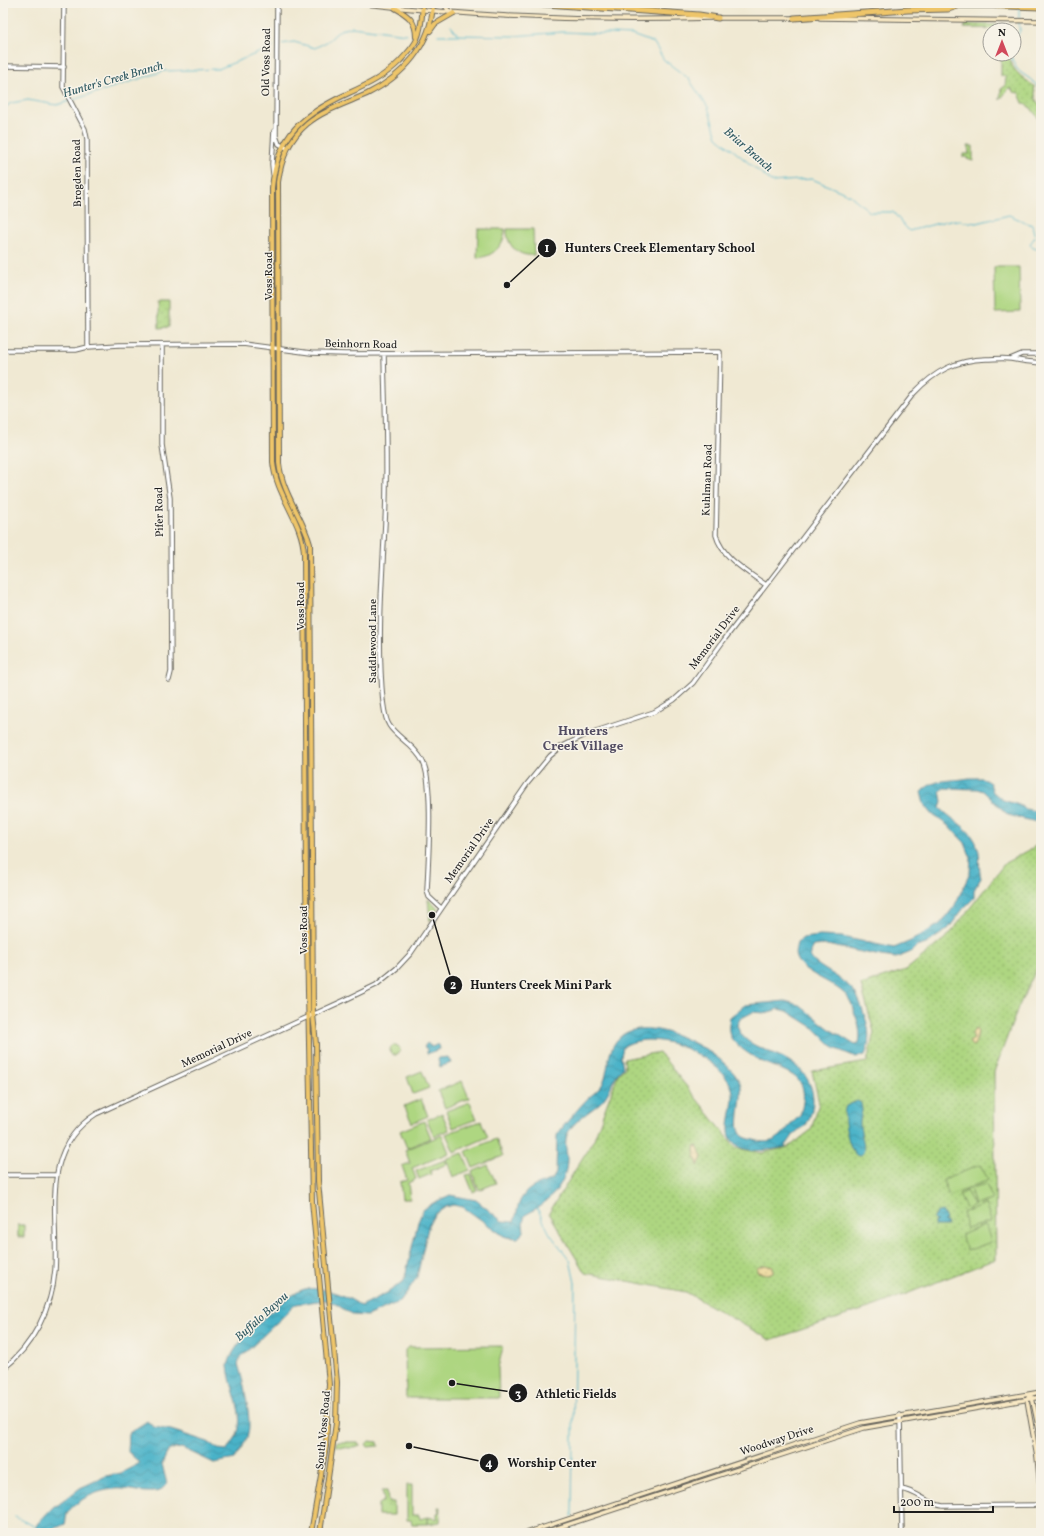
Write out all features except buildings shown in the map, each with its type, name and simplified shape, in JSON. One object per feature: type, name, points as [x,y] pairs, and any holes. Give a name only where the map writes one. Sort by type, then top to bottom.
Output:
[{"type":"highway","points":[[532,3],[699,15],[718,18]]},
{"type":"highway","points":[[917,3],[1041,7]]},
{"type":"highway","points":[[794,18],[908,10],[948,9],[964,4]]},
{"type":"main road","points":[[357,3],[395,8],[528,18],[656,20],[794,18],[1041,21]]},
{"type":"main road","points":[[395,8],[405,3]]},
{"type":"main road","name":"Voss Road","points":[[328,1280],[321,1218],[313,1014],[310,554],[306,532],[283,484],[280,473],[273,174],[282,145],[293,129],[309,114],[386,74],[408,53],[416,41],[423,3]]},
{"type":"main road","name":"Voss Road","points":[[319,1281],[314,1219],[308,1016],[304,545],[296,524],[278,487],[274,473],[278,182],[280,164],[288,148],[306,125],[316,117],[368,93],[391,80],[415,56],[428,33],[433,11],[433,3]]},
{"type":"main road","points":[[443,3],[448,10],[454,13]]},
{"type":"main road","points":[[395,8],[412,20],[416,29],[416,41]]},
{"type":"main road","points":[[428,33],[435,24],[446,16],[454,13]]},
{"type":"main road","points":[[386,74],[391,80]]},
{"type":"main road","points":[[304,554],[310,554]]},
{"type":"main road","points":[[304,633],[311,633]]},
{"type":"main road","points":[[305,676],[311,676]]},
{"type":"main road","points":[[306,795],[312,795]]},
{"type":"main road","points":[[310,1100],[317,1101]]},
{"type":"main road","points":[[311,1140],[317,1141]]},
{"type":"main road","points":[[314,1219],[321,1218]]},
{"type":"main road","name":"South Voss Road","points":[[320,1533],[337,1414],[337,1382],[328,1280]]},
{"type":"main road","name":"South Voss Road","points":[[311,1533],[328,1427],[329,1384],[319,1281]]},
{"type":"main road","points":[[326,1354],[334,1348]]},
{"type":"main road","name":"Woodway Drive","points":[[542,1533],[860,1423],[1041,1392]]},
{"type":"main road","points":[[1030,1394],[1033,1399],[1041,1440]]},
{"type":"main road","points":[[1030,1394],[1027,1400],[1037,1457],[1041,1505],[1041,1533]]},
{"type":"main road","name":"Woodway Drive","points":[[526,1533],[583,1514],[864,1428],[1041,1397]]},
{"type":"main road","points":[[317,1495],[326,1497]]},
{"type":"main road","points":[[550,1525],[552,1530]]},
{"type":"street","name":"Brogden Road","points":[[64,3],[63,86],[85,129],[87,139],[88,347]]},
{"type":"street","name":"Old Voss Road","points":[[277,3],[275,122],[276,141],[282,145]]},
{"type":"street","points":[[3,66],[64,67]]},
{"type":"street","name":"Old Voss Road","points":[[273,174],[272,147],[275,122]]},
{"type":"street","points":[[282,145],[288,148]]},
{"type":"street","name":"Beinhorn Road","points":[[3,350],[76,350],[88,347],[243,344],[311,353],[720,352]]},
{"type":"street","name":"Pifer Road","points":[[162,345],[162,445],[170,498],[171,672],[169,680]]},
{"type":"street","name":"Kuhlman Road","points":[[720,352],[716,535],[720,546],[726,554],[766,585]]},
{"type":"street","name":"Saddlewood Lane","points":[[384,354],[386,509],[381,615],[381,682],[383,704],[389,725],[415,749],[424,763],[427,778],[428,801],[427,891],[429,897],[441,908]]},
{"type":"street","name":"Memorial Drive","points":[[1010,359],[1022,354],[1041,354]]},
{"type":"street","name":"Memorial Drive","points":[[3,1369],[27,1345],[40,1323],[49,1300],[55,1270],[55,1175],[65,1147],[72,1136],[87,1119],[376,985],[386,978],[411,953],[527,784],[550,756],[574,739],[654,712],[674,700],[693,683],[766,585],[914,393],[927,379],[951,364],[968,360],[1010,359],[1020,362],[1041,362]]},
{"type":"street","points":[[3,1175],[55,1175]]},
{"type":"street","points":[[900,1415],[898,1422],[902,1533]]},
{"type":"street","points":[[894,1416],[898,1422]]},
{"type":"street","points":[[901,1489],[913,1491],[932,1503],[943,1506],[1041,1505]]},
{"type":"green space","points":[[966,24],[982,24],[982,28],[964,28]]},
{"type":"green space","points":[[1001,62],[1011,62],[1017,73],[1034,86],[1036,100],[1041,107],[1041,119],[1039,119],[1031,108],[1023,103],[1019,93],[1013,92],[1012,89],[1009,88],[1000,100],[1001,89],[1005,86],[1006,76],[1001,76]]},
{"type":"green space","points":[[968,146],[973,146],[973,161],[967,159],[967,157],[963,157],[963,154],[969,154]]},
{"type":"green space","points":[[478,229],[505,229],[503,240],[497,249],[493,253],[477,258]]},
{"type":"green space","points":[[507,229],[533,229],[534,255],[523,254],[514,249],[507,235]]},
{"type":"green space","points":[[994,267],[1019,267],[1020,312],[995,313]]},
{"type":"green space","points":[[158,302],[169,302],[169,327],[159,328]]},
{"type":"green space","points":[[1041,838],[1041,967],[1035,972],[1018,1008],[994,1072],[996,1259],[878,1305],[770,1340],[686,1292],[585,1273],[549,1213],[594,1139],[618,1074],[625,1068],[624,1059],[659,1052],[736,1148],[762,1153],[789,1147],[811,1130],[819,1103],[812,1071],[867,1062],[874,1032],[861,985],[906,970],[949,935],[1005,863],[1033,848]]},
{"type":"green space","points":[[428,899],[438,909],[430,921]]},
{"type":"green space","points":[[395,1045],[400,1050],[395,1055],[390,1050]]},
{"type":"green space","points":[[422,1071],[429,1088],[413,1094],[407,1077]]},
{"type":"green space","points":[[462,1081],[469,1098],[445,1108],[438,1091]]},
{"type":"green space","points":[[421,1099],[428,1116],[412,1123],[404,1106]]},
{"type":"green space","points":[[470,1102],[477,1119],[453,1128],[446,1111]]},
{"type":"green space","points":[[442,1113],[449,1130],[434,1136],[427,1120]]},
{"type":"green space","points":[[424,1121],[431,1138],[407,1148],[400,1131]]},
{"type":"green space","points":[[481,1121],[488,1137],[454,1152],[446,1134]]},
{"type":"green space","points":[[442,1135],[449,1153],[412,1168],[416,1179],[408,1183],[410,1199],[402,1199],[400,1182],[407,1180],[402,1166],[410,1163],[405,1150]]},
{"type":"green space","points":[[496,1139],[503,1156],[473,1168],[466,1151]]},
{"type":"green space","points":[[463,1153],[470,1170],[453,1177],[446,1159]]},
{"type":"green space","points":[[445,1160],[447,1164],[430,1171],[431,1174],[419,1179],[416,1171]]},
{"type":"green space","points":[[488,1165],[496,1183],[479,1190],[472,1172]]},
{"type":"green space","points":[[980,1165],[988,1179],[987,1181],[972,1186],[971,1188],[986,1184],[992,1198],[991,1200],[975,1205],[970,1188],[949,1196],[943,1180]]},
{"type":"green space","points":[[471,1174],[477,1190],[473,1192],[466,1175]]},
{"type":"green space","points":[[966,1191],[974,1205],[967,1210],[959,1195]]},
{"type":"green space","points":[[984,1204],[986,1205],[991,1221],[967,1229],[962,1213]]},
{"type":"green space","points":[[18,1225],[24,1225],[24,1237],[18,1237]]},
{"type":"green space","points":[[984,1225],[986,1226],[991,1242],[967,1251],[962,1235]]},
{"type":"green space","points":[[502,1346],[498,1368],[499,1398],[406,1398],[405,1350],[408,1347]]},
{"type":"green space","points":[[369,1441],[378,1442],[379,1446],[368,1447],[366,1444]]},
{"type":"green space","points":[[336,1442],[358,1442],[360,1446],[351,1448],[336,1446]]},
{"type":"green space","points":[[407,1485],[412,1485],[412,1515],[419,1515],[420,1519],[428,1517],[428,1524],[412,1524],[411,1520],[407,1520]]},
{"type":"green space","points":[[382,1491],[387,1491],[388,1502],[394,1502],[394,1515],[378,1515],[378,1504],[384,1501]]},
{"type":"green space","points":[[438,1507],[441,1507],[440,1522],[428,1524],[428,1517],[437,1519],[437,1513],[439,1513]]},
{"type":"sand","points":[[976,1029],[978,1032],[975,1044],[972,1046],[969,1042],[974,1039],[972,1033]]},
{"type":"sand","points":[[695,1146],[698,1147],[702,1157],[698,1166],[694,1150]]},
{"type":"sand","points":[[765,1265],[773,1267],[773,1272],[768,1274],[757,1272],[757,1268]]},
{"type":"water","points":[[982,778],[990,783],[993,792],[1003,800],[1019,805],[1025,809],[1041,812],[1041,823],[1008,815],[983,791],[977,789],[944,788],[940,791],[942,801],[940,808],[967,830],[975,841],[979,852],[981,878],[974,890],[974,898],[963,909],[948,929],[926,944],[916,947],[911,952],[896,958],[827,945],[813,946],[810,952],[810,958],[815,963],[846,983],[856,994],[867,1022],[869,1032],[869,1041],[865,1055],[856,1057],[834,1048],[814,1028],[787,1011],[779,1009],[765,1013],[753,1012],[740,1019],[737,1025],[742,1035],[750,1042],[795,1065],[804,1074],[811,1087],[813,1101],[812,1111],[805,1126],[797,1131],[785,1147],[764,1150],[749,1150],[742,1148],[731,1139],[729,1128],[733,1100],[732,1088],[725,1076],[714,1065],[700,1055],[667,1042],[651,1040],[636,1041],[623,1047],[621,1056],[623,1068],[616,1075],[608,1093],[598,1105],[573,1125],[567,1135],[566,1169],[560,1186],[548,1200],[525,1215],[523,1223],[524,1232],[518,1238],[505,1237],[463,1207],[453,1205],[446,1207],[435,1214],[429,1223],[417,1277],[401,1301],[367,1316],[353,1315],[334,1303],[325,1300],[296,1304],[241,1357],[238,1364],[246,1399],[249,1427],[246,1441],[235,1459],[214,1463],[182,1448],[169,1449],[162,1464],[167,1484],[160,1491],[146,1492],[116,1489],[101,1491],[79,1502],[73,1507],[67,1513],[65,1524],[45,1533],[34,1533],[37,1524],[54,1506],[58,1505],[80,1488],[106,1476],[121,1473],[140,1463],[128,1452],[129,1433],[147,1421],[154,1427],[171,1430],[208,1442],[218,1449],[227,1450],[235,1440],[239,1430],[240,1420],[228,1366],[232,1355],[240,1342],[272,1311],[291,1296],[305,1289],[312,1288],[327,1290],[356,1302],[361,1306],[387,1293],[404,1281],[418,1222],[423,1210],[433,1203],[450,1195],[476,1200],[502,1221],[514,1222],[519,1203],[529,1189],[552,1180],[556,1173],[557,1135],[588,1098],[602,1085],[611,1052],[616,1041],[621,1036],[634,1030],[650,1029],[668,1032],[686,1039],[704,1049],[720,1060],[732,1071],[740,1083],[741,1096],[739,1126],[740,1132],[743,1136],[763,1142],[770,1141],[780,1136],[800,1116],[804,1096],[803,1089],[796,1078],[790,1074],[767,1064],[737,1045],[729,1034],[730,1017],[745,1005],[785,1001],[799,1005],[831,1030],[855,1045],[859,1044],[859,1025],[850,1001],[844,993],[805,969],[800,964],[795,954],[797,943],[803,938],[820,936],[842,937],[894,948],[911,941],[940,924],[954,907],[970,873],[971,858],[965,843],[950,827],[933,815],[924,804],[921,792],[932,784],[938,782]]},
{"type":"water","points":[[427,1043],[432,1047],[438,1044],[439,1049],[427,1054],[427,1049],[424,1047]]},
{"type":"water","points":[[448,1057],[451,1063],[440,1067],[438,1060],[439,1058]]},
{"type":"water","points":[[857,1101],[860,1102],[862,1107],[860,1125],[864,1145],[863,1153],[858,1156],[849,1141],[844,1117],[846,1106]]},
{"type":"water","points":[[937,1212],[943,1212],[946,1220],[943,1221],[946,1222],[947,1226],[934,1226],[934,1222],[937,1221],[934,1220],[934,1216]]},
{"type":"waterway","points":[[1019,8],[1019,18]]},
{"type":"waterway","name":"Briar Branch","points":[[451,26],[458,35],[513,36],[563,32],[632,35],[654,43],[664,60],[688,78],[708,107],[717,137],[772,182],[812,179],[850,195],[870,212],[893,212],[909,231],[950,220],[977,223],[1009,215],[1032,225],[1035,237],[1030,244],[1033,248],[1041,250]]},
{"type":"waterway","name":"Hunter's Creek Branch","points":[[282,44],[294,42],[315,48],[328,41],[340,30],[352,27],[406,34]]},
{"type":"waterway","name":"Hunter's Creek Branch","points":[[438,35],[457,35]]},
{"type":"waterway","name":"Hunter's Creek Branch","points":[[3,109],[11,103],[28,100],[57,105],[164,71],[218,69],[273,47]]},
{"type":"waterway","points":[[1013,62],[1018,70],[1038,87],[1041,98]]},
{"type":"waterway","points":[[537,1208],[550,1234],[570,1260],[575,1283],[572,1516]]},
{"type":"waterway","points":[[15,1517],[36,1527]]},
{"type":"waterway","points":[[572,1520],[572,1533]]},
{"type":"place","name":"Hunters Creek Elementary School","points":[[507,285]]},
{"type":"place","name":"Hunters Creek Mini Park","points":[[432,915]]},
{"type":"place","name":"Athletic Fields","points":[[452,1383]]},
{"type":"place","name":"Worship Center","points":[[409,1446]]},
{"type":"district","name":"Hunters Creek Village","points":[[583,740]]},
{"type":"water label","name":"Buffalo Bayou","points":[[262,1317]]}]
